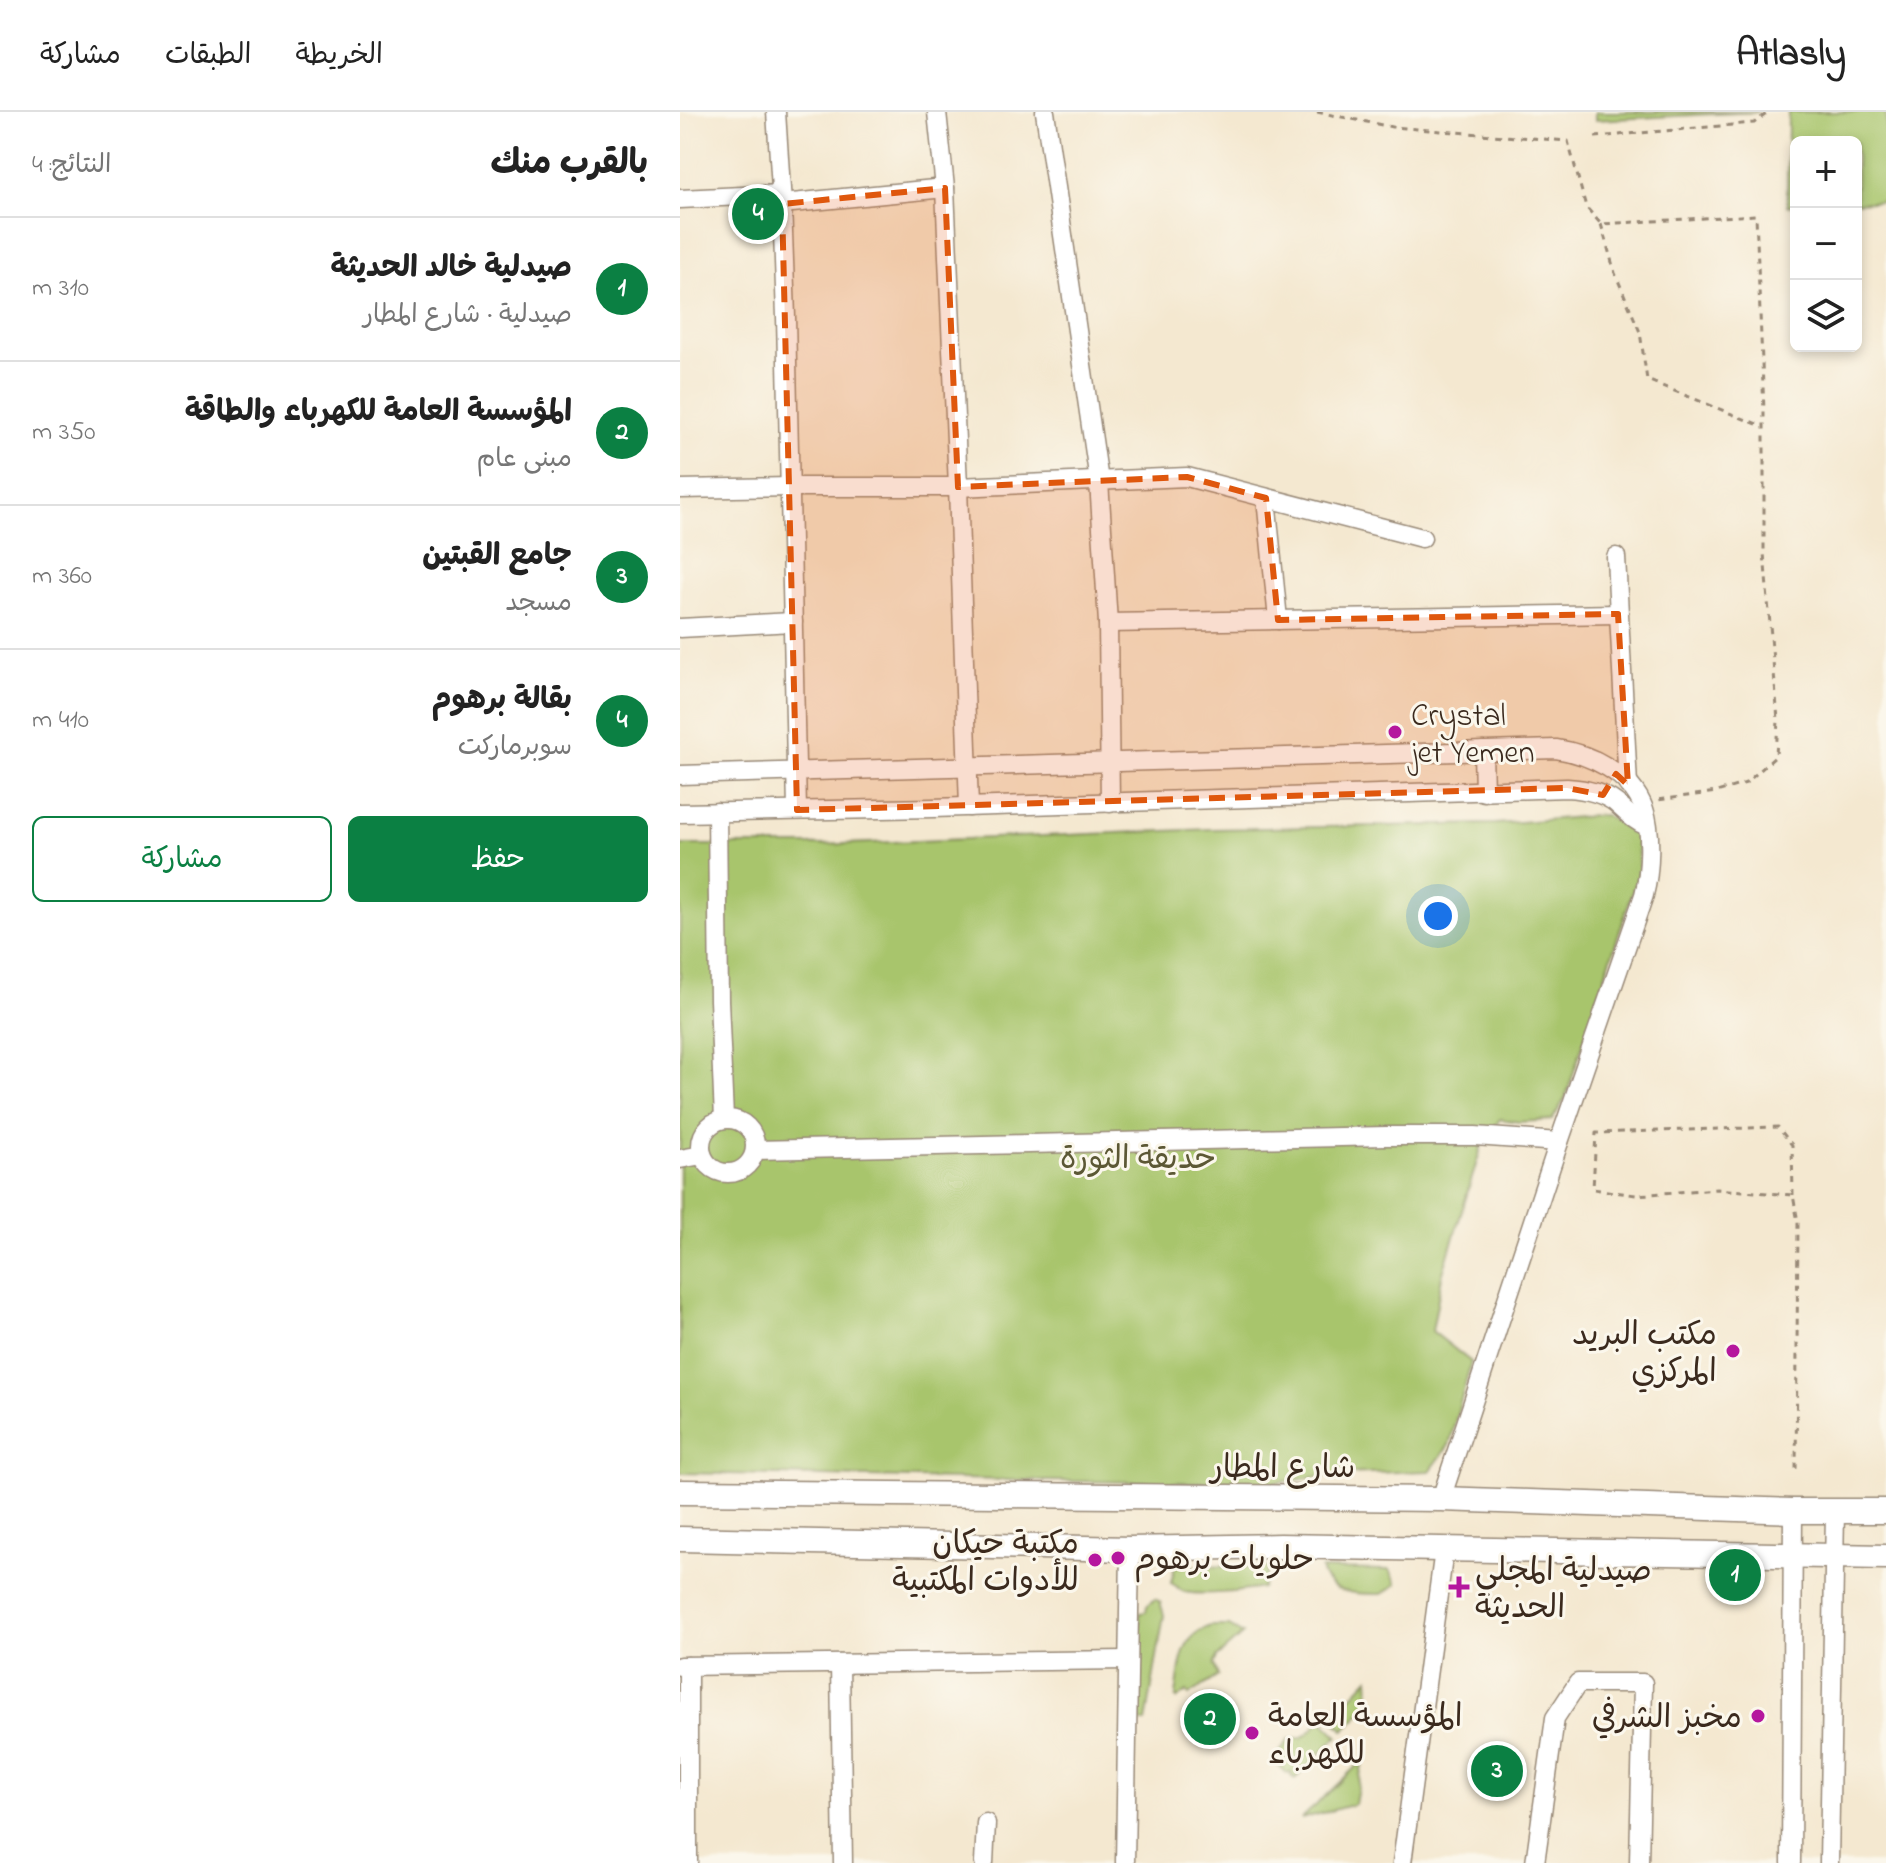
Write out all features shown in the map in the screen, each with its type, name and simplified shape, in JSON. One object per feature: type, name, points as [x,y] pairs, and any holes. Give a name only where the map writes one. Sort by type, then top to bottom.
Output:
[{"type":"main road","name":"شارع المطار","points":[[680,1492],[1441,1499],[1793,1511],[1886,1511]]},
{"type":"main road","points":[[680,1539],[1130,1549],[1280,1546],[1886,1557]]},
{"type":"street","points":[[776,112],[782,199],[797,810]]},
{"type":"street","points":[[937,112],[945,188],[969,807]]},
{"type":"street","points":[[1045,112],[1099,481],[1108,623],[1110,803]]},
{"type":"street","points":[[680,199],[782,199],[945,188]]},
{"type":"street","points":[[680,489],[958,487],[1187,477],[1422,538]]},
{"type":"street","points":[[1266,498],[1278,620]]},
{"type":"street","points":[[1616,557],[1622,779]]},
{"type":"street","points":[[1108,623],[1618,614]]},
{"type":"street","points":[[680,628],[793,622]]},
{"type":"street","points":[[680,775],[1556,749],[1572,751],[1595,760],[1622,779],[1641,802],[1645,814],[1649,861],[1644,895],[1441,1499]]},
{"type":"street","points":[[1483,751],[1484,792]]},
{"type":"street","points":[[1603,795],[1622,779]]},
{"type":"street","points":[[680,813],[1567,788],[1603,795],[1647,826]]},
{"type":"street","points":[[717,812],[724,1119]]},
{"type":"street","points":[[724,1119],[745,1125],[754,1141],[751,1160],[737,1172],[718,1171],[707,1163],[702,1150],[703,1135],[708,1128],[724,1119]]},
{"type":"street","points":[[755,1150],[1386,1136],[1475,1136],[1559,1142]]},
{"type":"street","points":[[680,1147],[702,1150]]},
{"type":"street","points":[[680,1159],[702,1150]]},
{"type":"street","points":[[1791,1863],[1793,1511]]},
{"type":"street","points":[[1829,1863],[1835,1511]]},
{"type":"street","points":[[1125,1863],[1130,1549]]},
{"type":"street","points":[[1402,1863],[1444,1550]]},
{"type":"street","points":[[688,1863],[684,1666],[1128,1660]]},
{"type":"street","points":[[840,1664],[843,1863]]},
{"type":"street","points":[[1535,1863],[1555,1718],[1578,1683],[1643,1683],[1639,1863]]},
{"type":"street","points":[[984,1863],[986,1823]]},
{"type":"path","points":[[1317,112],[1392,127],[1568,141],[1586,207],[1601,224],[1615,273],[1640,332],[1647,380],[1764,427]]},
{"type":"path","points":[[1595,137],[1754,123],[1769,112]]},
{"type":"path","points":[[1601,224],[1756,215],[1764,427],[1764,553],[1778,720],[1776,756],[1746,783],[1717,792],[1641,802]]},
{"type":"path","points":[[1793,1195],[1717,1189],[1636,1195],[1593,1189],[1596,1133],[1778,1127],[1792,1145],[1793,1195],[1798,1222],[1796,1473]]},
{"type":"highlighted area","points":[[945,188],[958,487],[1187,477],[1266,498],[1278,620],[1618,614],[1628,785],[1616,774],[1603,795],[1567,788],[797,810],[782,204]]},
{"type":"green space","points":[[1595,112],[1758,112],[1595,120]]},
{"type":"green space","points":[[1788,112],[1886,112],[1886,201],[1862,203],[1862,136],[1790,136],[1790,206],[1787,206]]},
{"type":"green space","name":"حديقة الثورة","points":[[1605,815],[1637,835],[1639,872],[1565,1099],[1552,1120],[1519,1122],[1500,1119],[1482,1145],[1442,1276],[1432,1331],[1471,1362],[1449,1445],[1430,1471],[1341,1474],[1272,1483],[680,1473],[680,845],[820,845],[1212,829],[1496,824]]},
{"type":"green space","points":[[1175,1566],[1269,1567],[1262,1588],[1189,1593],[1171,1583]]},
{"type":"green space","points":[[1321,1569],[1390,1570],[1397,1584],[1382,1594],[1346,1592],[1330,1584]]},
{"type":"green space","points":[[1155,1599],[1160,1602],[1164,1615],[1146,1722],[1140,1722],[1140,1613],[1146,1612],[1147,1606]]},
{"type":"green space","points":[[1211,1626],[1229,1626],[1243,1634],[1217,1657],[1214,1664],[1218,1676],[1177,1699],[1181,1663],[1187,1644],[1201,1630]]},
{"type":"green space","points":[[1369,1678],[1367,1702],[1344,1730],[1325,1717],[1336,1706],[1341,1708]]},
{"type":"green space","points":[[1321,1719],[1338,1736],[1295,1779],[1291,1772],[1287,1773],[1277,1765],[1278,1754],[1290,1739],[1304,1736]]},
{"type":"green space","points":[[1363,1760],[1355,1804],[1301,1819]]},
{"type":"place","name":"بقالة برهوم","points":[[758,214]]},
{"type":"place","name":"Crystal jet Yemen","points":[[1395,732]]},
{"type":"place","name":"مكتب البريد المركزي","points":[[1733,1351]]},
{"type":"place","name":"حلويات برهوم","points":[[1118,1558]]},
{"type":"place","name":"مكتبة حيكان للأدوات المكتبية","points":[[1095,1560]]},
{"type":"place","name":"صيدلية خالد الحديثة","points":[[1735,1575]]},
{"type":"place","name":"صيدلية المجلي الحديثة","points":[[1459,1587]]},
{"type":"place","name":"مخبز الشرفي","points":[[1758,1716]]},
{"type":"place","name":"المؤسسة العامة للكهرباء والطاقة","points":[[1210,1719]]},
{"type":"place","name":"المؤسسة العامة للكهرباء","points":[[1252,1733]]},
{"type":"place","name":"جامع القبتين","points":[[1497,1771]]}]
